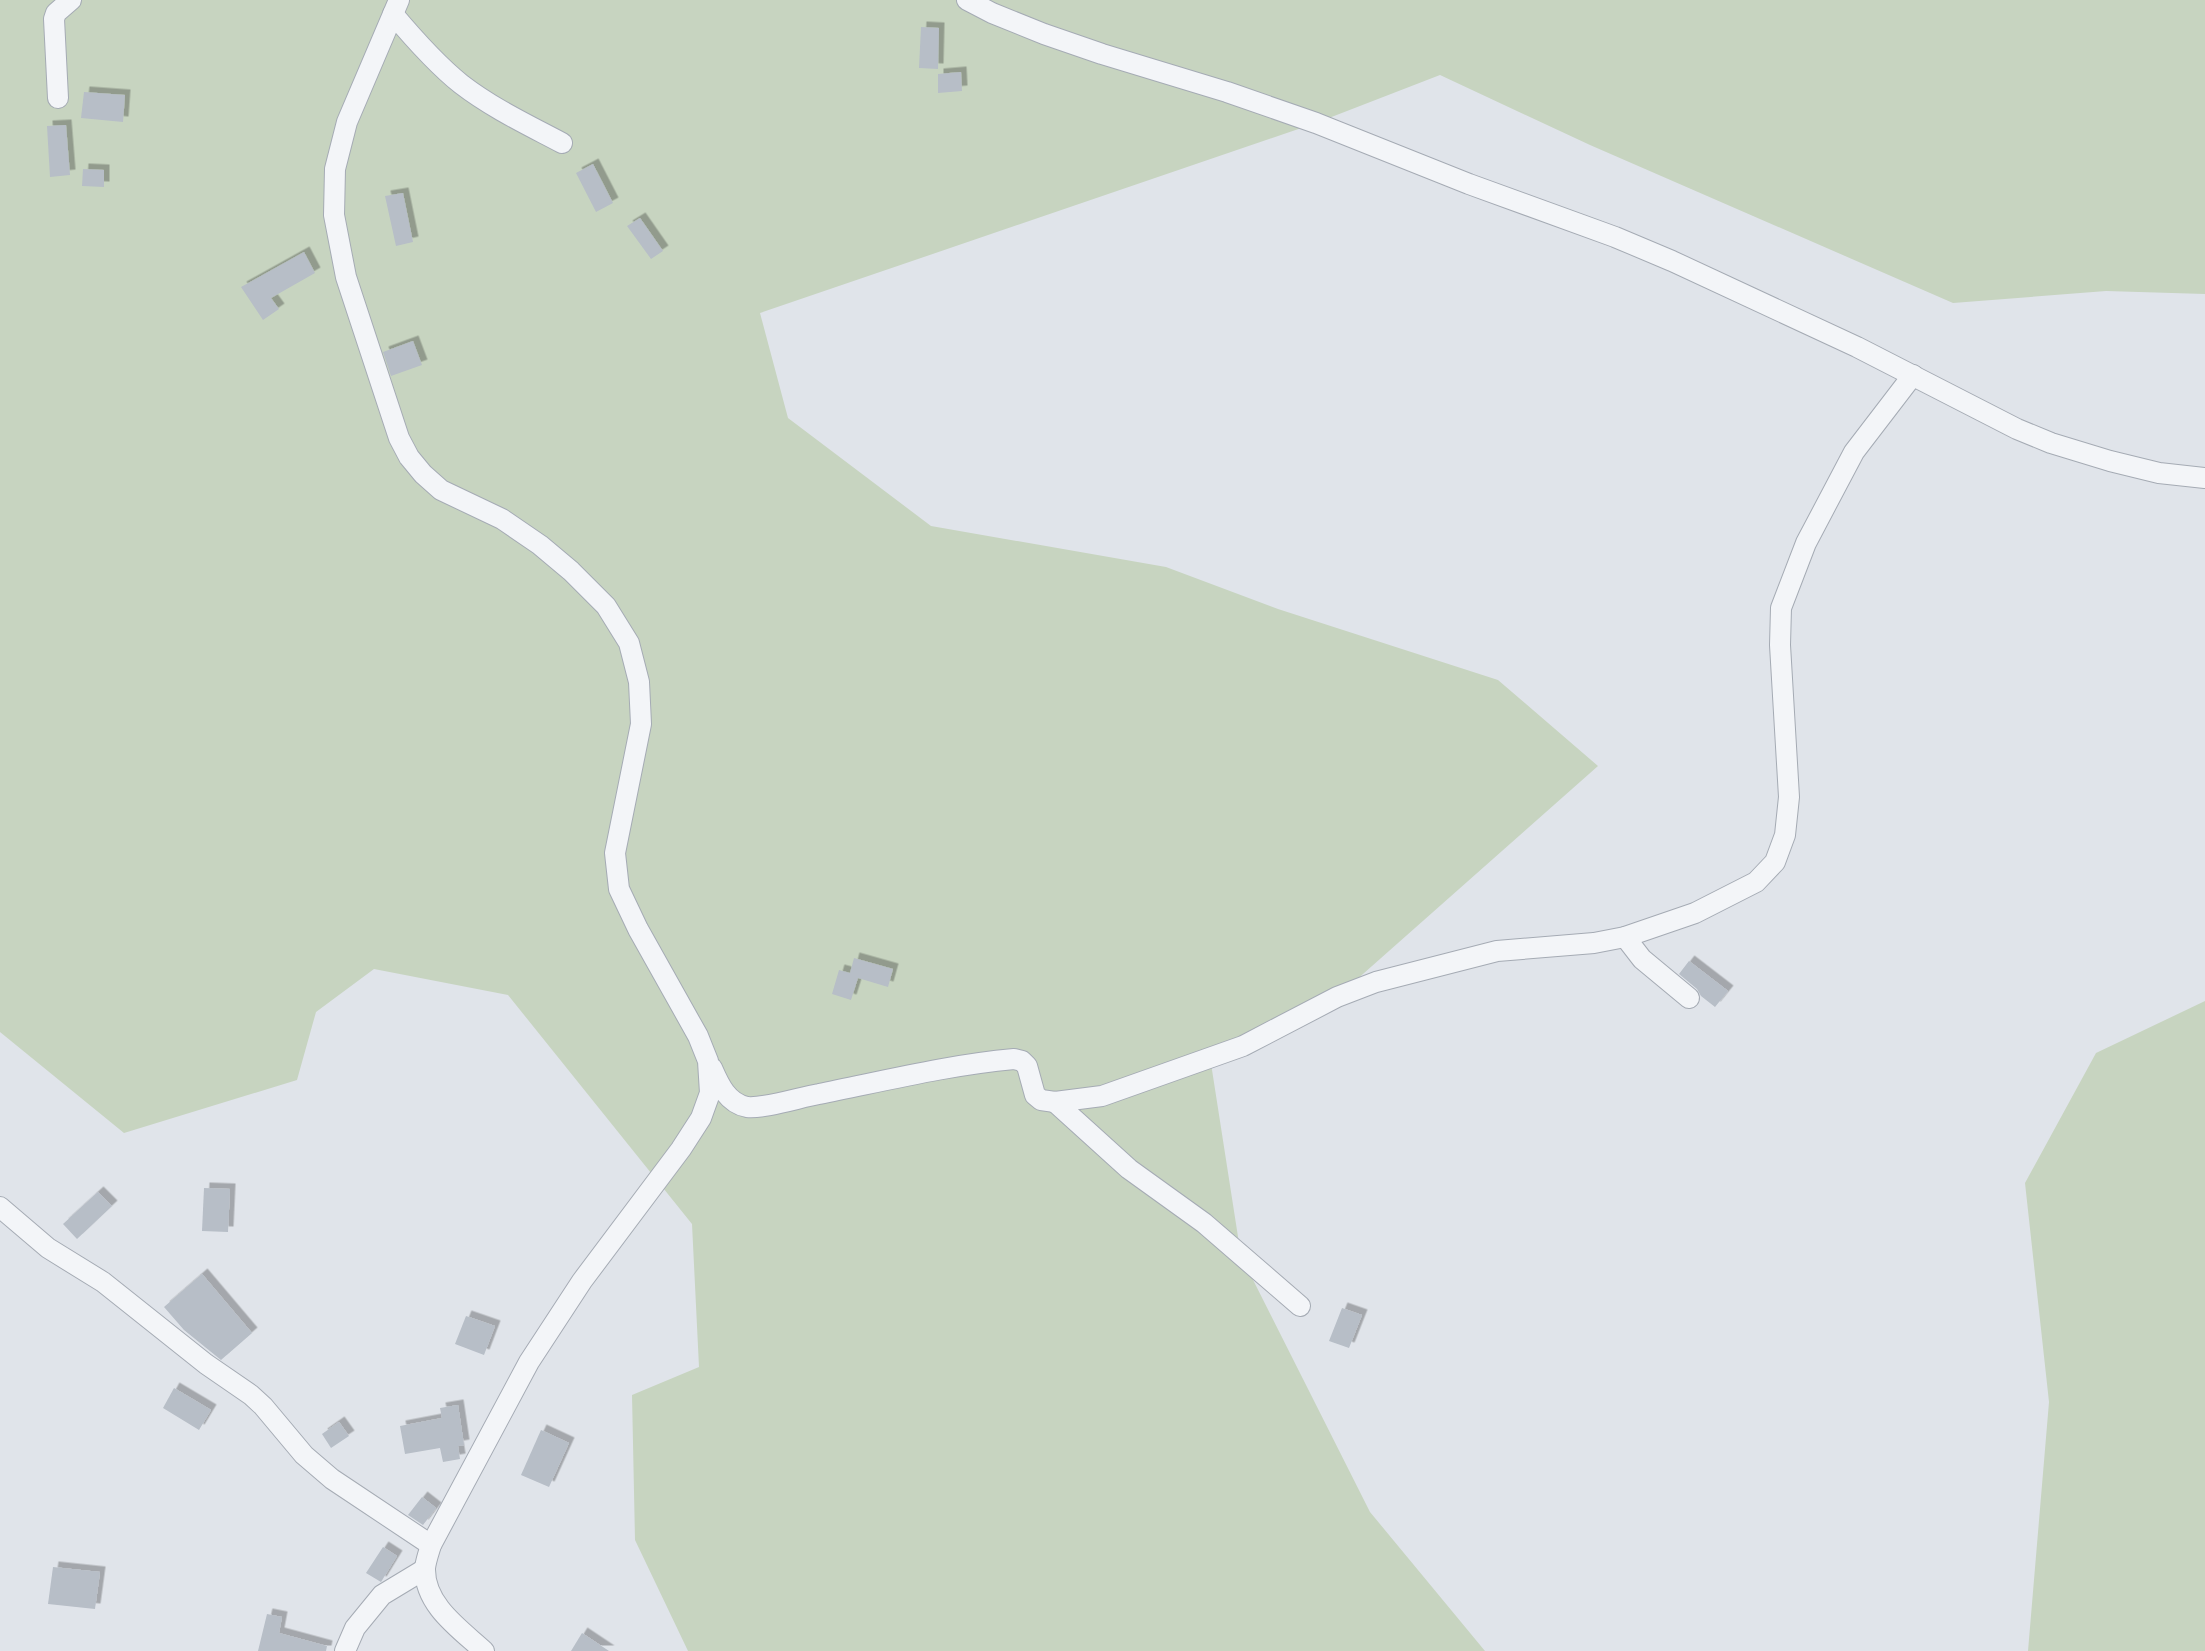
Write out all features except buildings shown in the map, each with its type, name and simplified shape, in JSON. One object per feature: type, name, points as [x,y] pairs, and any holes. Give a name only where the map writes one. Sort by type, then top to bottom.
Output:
[{"type":"street","points":[[58,98],[54,19],[56,13],[71,0]]},
{"type":"street","points":[[967,0],[992,14],[1044,34],[1316,123],[1469,184],[1615,237],[1726,285],[1913,375],[2017,429],[2051,443],[2120,464],[2202,484]]},
{"type":"street","points":[[396,7],[347,122],[335,169],[334,215],[346,277],[399,438],[409,457],[441,490],[502,519],[555,558],[606,606],[629,643],[639,682],[641,723],[615,853],[620,889],[638,929],[698,1036],[721,1087],[731,1101],[748,1107],[935,1069],[1014,1059],[1022,1061],[1027,1066],[1035,1095],[1041,1100],[1055,1102],[1102,1096],[1244,1046],[1337,997],[1376,982],[1497,951],[1625,937],[1706,908],[1756,882],[1775,862],[1785,835],[1789,798],[1780,645],[1781,608],[1806,543],[1850,460],[1884,411],[1913,375]]},
{"type":"street","points":[[396,7],[420,46],[461,84],[510,116],[562,143]]},
{"type":"street","points":[[1625,937],[1642,959],[1689,998]]},
{"type":"street","points":[[484,1651],[440,1610],[430,1590],[425,1569],[431,1545],[529,1362],[582,1281],[681,1149],[700,1118],[710,1093],[708,1060]]},
{"type":"street","points":[[1055,1102],[1129,1169],[1204,1223],[1300,1306]]},
{"type":"street","points":[[0,1207],[48,1248],[103,1282],[206,1364],[251,1395],[304,1455],[332,1479],[431,1545]]},
{"type":"street","points":[[345,1651],[355,1628],[382,1595],[425,1569]]},
{"type":"green space","points":[[0,0],[2205,0],[2205,294],[2106,291],[1953,303],[1590,145],[1440,75],[1316,123],[760,313],[788,418],[931,526],[1166,567],[1278,609],[1498,680],[1598,766],[1337,997],[1210,1057],[1241,1256],[1370,1512],[1485,1651],[688,1651],[635,1540],[632,1395],[699,1367],[692,1224],[508,995],[374,969],[316,1012],[297,1080],[124,1133],[0,1032]]},
{"type":"green space","points":[[2205,1001],[2205,1651],[2028,1651],[2049,1402],[2025,1183],[2096,1053]]}]
